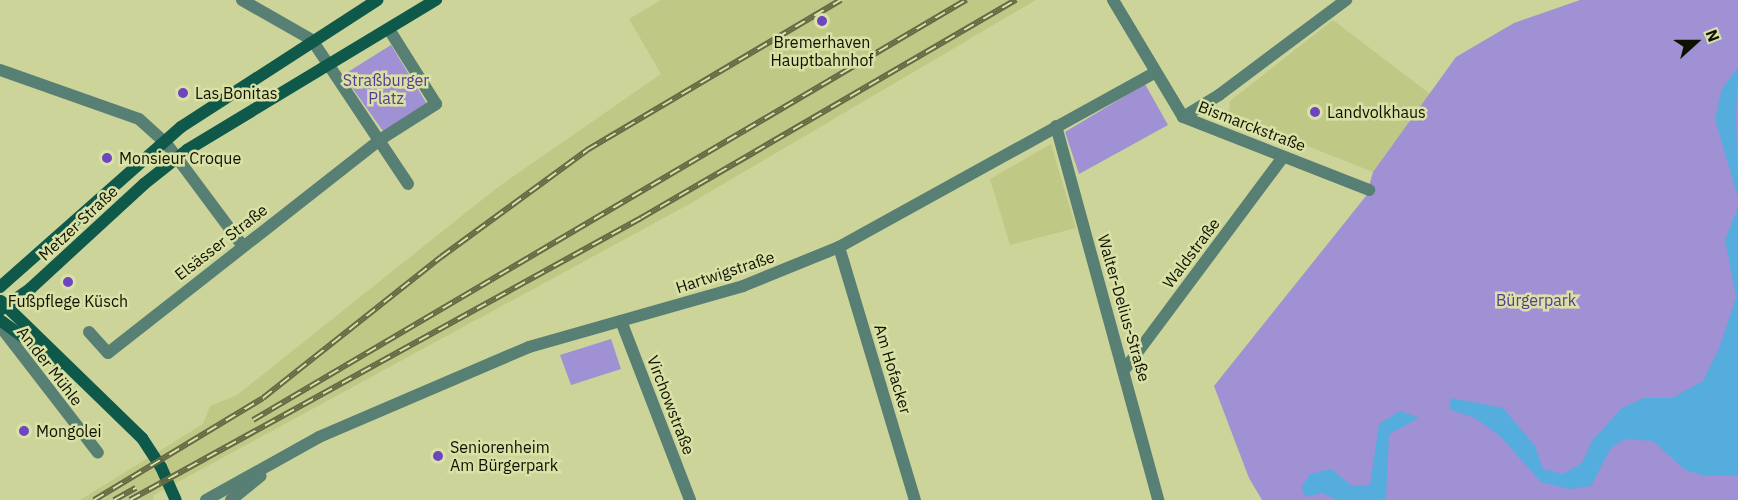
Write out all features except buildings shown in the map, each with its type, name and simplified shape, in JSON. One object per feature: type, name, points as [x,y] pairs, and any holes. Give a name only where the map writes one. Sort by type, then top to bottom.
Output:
[{"type":"main road","name":"Metzer Straße","points":[[0,287],[166,143],[181,127],[377,0]]},
{"type":"main road","name":"Metzer Straße","points":[[2,305],[31,288],[177,158],[390,31],[436,0]]},
{"type":"main road","name":"An der Mühle","points":[[2,305],[90,386],[142,438],[161,467],[176,500]]},
{"type":"main road","name":"An der Mühle","points":[[0,320],[90,386]]},
{"type":"street","points":[[242,0],[312,40],[327,67],[408,183]]},
{"type":"street","name":"Bismarckstraße","points":[[1113,0],[1183,117],[1369,190]]},
{"type":"street","points":[[1183,117],[1219,95],[1346,0]]},
{"type":"street","points":[[378,141],[436,104],[390,31]]},
{"type":"street","points":[[0,70],[139,119],[166,143],[242,245]]},
{"type":"street","name":"Hartwigstraße","points":[[206,500],[320,437],[529,347],[743,286],[839,247],[1154,72]]},
{"type":"street","name":"Walter-Delius-Straße","points":[[1056,126],[1125,369],[1158,500]]},
{"type":"street","name":"Elsässer Straße","points":[[89,332],[108,353],[242,245],[378,141]]},
{"type":"street","name":"Waldstraße","points":[[1125,369],[1283,157]]},
{"type":"street","name":"Am Hofacker","points":[[839,247],[915,500]]},
{"type":"street","name":"Virchowstraße","points":[[621,321],[690,500]]},
{"type":"street","name":"An der Mühle","points":[[0,326],[98,453]]},
{"type":"street","name":"Hartwigstraße","points":[[231,500],[285,456]]},
{"type":"shaded area","points":[[661,0],[1036,0],[686,206],[154,495],[153,500],[80,500],[203,424],[210,406],[237,395],[498,187],[661,74],[629,19]]},
{"type":"shaded area","points":[[1333,20],[1430,94],[1373,172],[1229,115],[1230,101]]},
{"type":"shaded area","points":[[1051,144],[1076,228],[1010,245],[990,179]]},
{"type":"green space","name":"Bürgerpark","points":[[1580,0],[1738,0],[1738,500],[1262,500],[1249,478],[1214,386],[1366,196],[1373,172],[1456,57],[1514,23]]},
{"type":"green space","name":"Straßburger Platz","points":[[391,45],[427,104],[383,131],[343,75]]},
{"type":"green space","points":[[1145,84],[1168,125],[1079,174],[1065,132]]},
{"type":"green space","points":[[611,339],[621,369],[571,385],[560,355]]},
{"type":"water","points":[[1738,67],[1736,115],[1738,198],[1715,119],[1722,89]]},
{"type":"water","points":[[1738,207],[1738,476],[1705,476],[1685,470],[1653,441],[1625,439],[1610,449],[1591,486],[1569,489],[1541,482],[1500,436],[1475,418],[1449,409],[1451,398],[1503,408],[1535,446],[1543,469],[1563,474],[1582,463],[1592,441],[1622,408],[1644,398],[1672,398],[1703,381],[1720,346],[1736,297],[1725,240]]},
{"type":"water","points":[[1400,411],[1419,418],[1389,434],[1386,499],[1337,500],[1322,493],[1305,497],[1302,487],[1310,474],[1331,469],[1352,486],[1370,485],[1379,424]]},
{"type":"railway","points":[[94,500],[263,398],[441,257],[587,150],[841,0]]},
{"type":"railway","points":[[253,420],[966,0]]},
{"type":"railway","points":[[130,500],[641,218],[1016,0]]},
{"type":"railway","points":[[114,500],[136,488]]},
{"type":"place","name":"Bremerhaven Hauptbahnhof","points":[[822,21]]},
{"type":"place","name":"Las Bonitas","points":[[183,93]]},
{"type":"place","name":"Landvolkhaus","points":[[1315,112]]},
{"type":"place","name":"Monsieur Croque","points":[[107,158]]},
{"type":"place","name":"Fußpflege Küsch","points":[[68,282]]},
{"type":"place","name":"Mongolei","points":[[24,431]]},
{"type":"place","name":"Seniorenheim Am Bürgerpark","points":[[438,456]]}]
